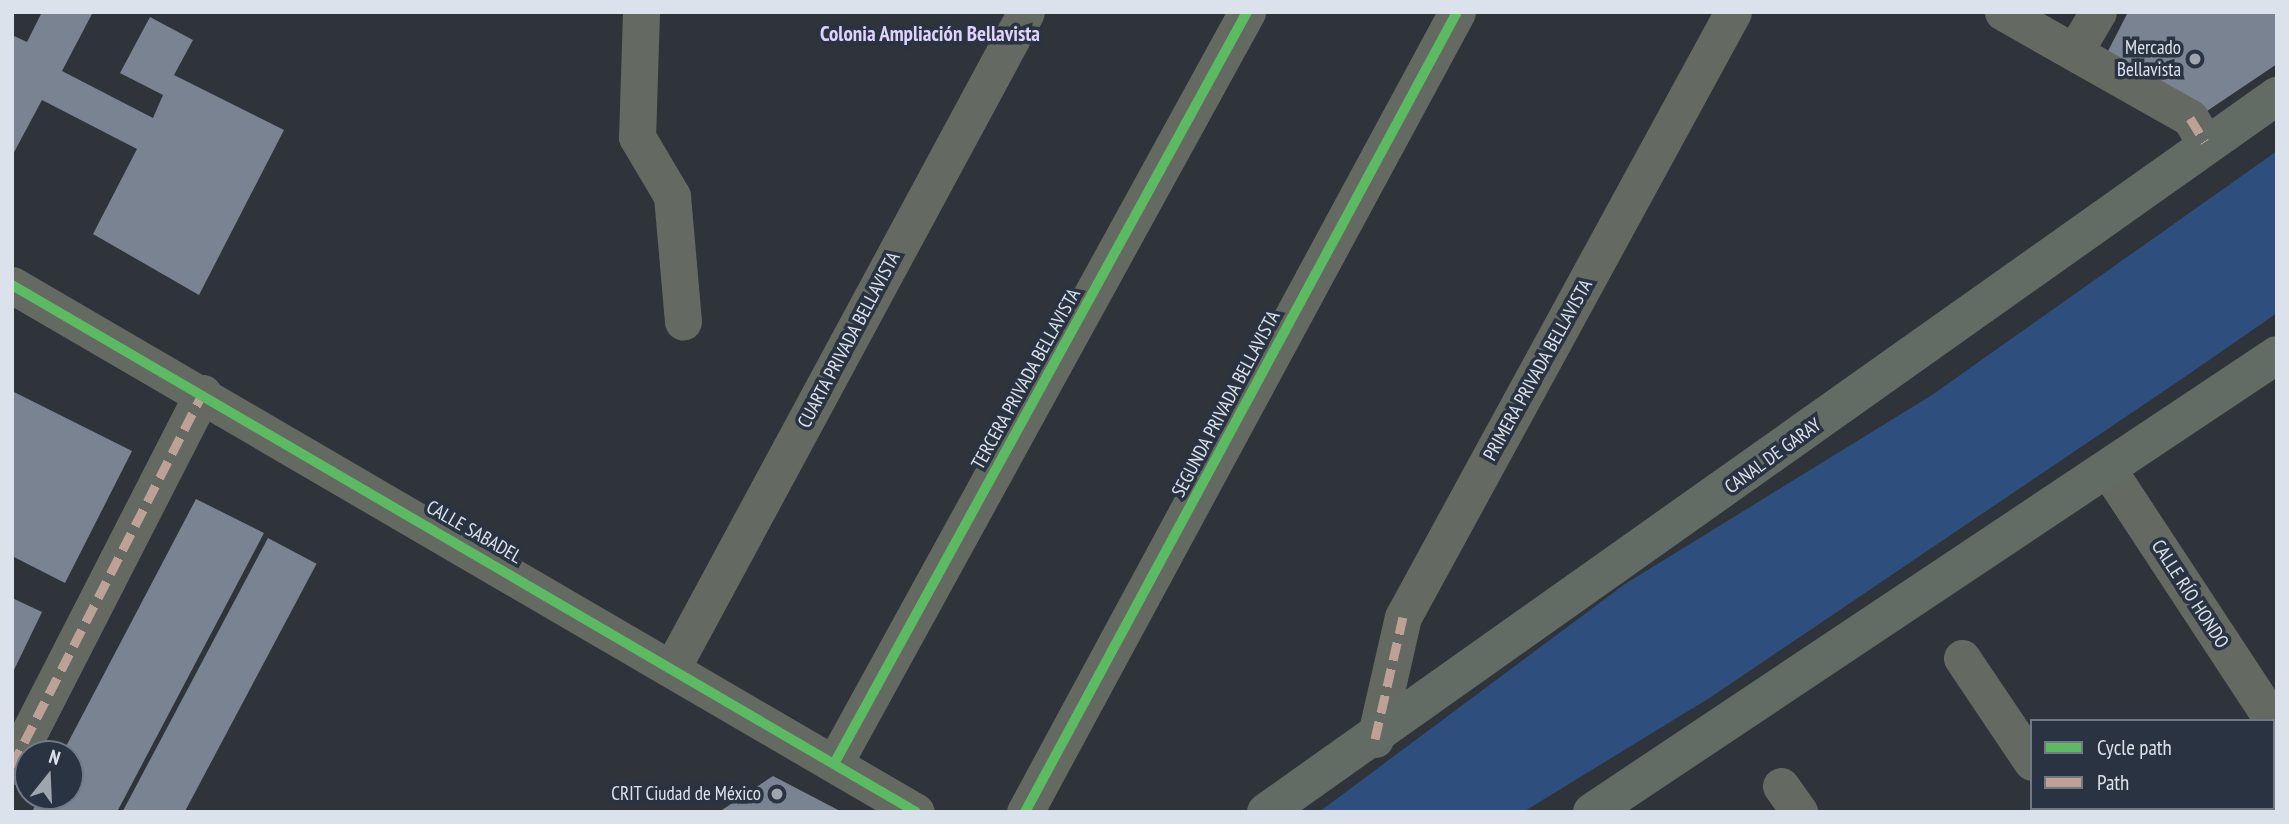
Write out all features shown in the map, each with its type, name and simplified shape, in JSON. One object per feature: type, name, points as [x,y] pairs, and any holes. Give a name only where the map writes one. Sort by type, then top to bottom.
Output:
[{"type":"main road","name":"CANAL DE GARAY","points":[[1266,812],[1374,739],[2198,130],[2277,96]]},
{"type":"main road","points":[[1591,812],[2277,355]]},
{"type":"street","points":[[641,12],[637,137],[672,196],[683,322]]},
{"type":"street","name":"CUARTA PRIVADA BELLAVISTA","points":[[672,668],[1026,12]]},
{"type":"street","name":"TERCERA PRIVADA BELLAVISTA","points":[[835,762],[1247,12]]},
{"type":"street","name":"SEGUNDA PRIVADA BELLAVISTA","points":[[1025,812],[1457,12]]},
{"type":"street","name":"PRIMERA PRIVADA BELLAVISTA","points":[[1374,739],[1403,617],[1733,12]]},
{"type":"street","points":[[2003,12],[2075,51],[2198,130]]},
{"type":"street","points":[[2075,51],[2098,12]]},
{"type":"street","name":"CALLE SABADEL","points":[[12,285],[203,393],[916,812]]},
{"type":"street","points":[[12,766],[203,393]]},
{"type":"street","name":"CALLE RÍO HONDO","points":[[2107,468],[2272,719]]},
{"type":"street","points":[[1962,658],[2030,759]]},
{"type":"shaded area","points":[[2277,151],[2277,313],[2189,374],[1711,697],[1523,812],[1319,812],[1625,584],[1932,395]]},
{"type":"building","points":[[42,12],[93,12],[62,71],[153,118],[163,95],[120,73],[150,17],[193,40],[174,75],[284,130],[199,295],[93,234],[137,149],[42,100],[12,156],[12,35],[27,42]]},
{"type":"building","name":"Mercado Bellavista","points":[[2128,12],[2277,12],[2277,64],[2207,111],[2106,55]]},
{"type":"building","points":[[12,391],[132,451],[65,583],[12,556]]},
{"type":"building","points":[[196,499],[264,533],[117,812],[32,812],[84,810],[84,740],[69,740]]},
{"type":"building","points":[[268,538],[317,564],[185,812],[123,810]]},
{"type":"building","points":[[12,598],[42,612],[12,674]]},
{"type":"building","name":"CRIT Ciudad de México","points":[[773,776],[842,812],[719,812]]},
{"type":"marked path","points":[[2190,118],[2205,142]]},
{"type":"marked path","points":[[12,766],[203,393]]},
{"type":"marked path","points":[[1375,739],[1403,617]]},
{"type":"cycle path","points":[[835,762],[1247,12]]},
{"type":"cycle path","points":[[1025,812],[1457,12]]},
{"type":"cycle path","points":[[12,285],[916,812]]},
{"type":"place","name":"Mercado Bellavista","points":[[2195,59]]},
{"type":"place","name":"CRIT Ciudad de México","points":[[777,794]]},
{"type":"district","name":"Colonia Ampliación Bellavista","points":[[930,34]]}]
